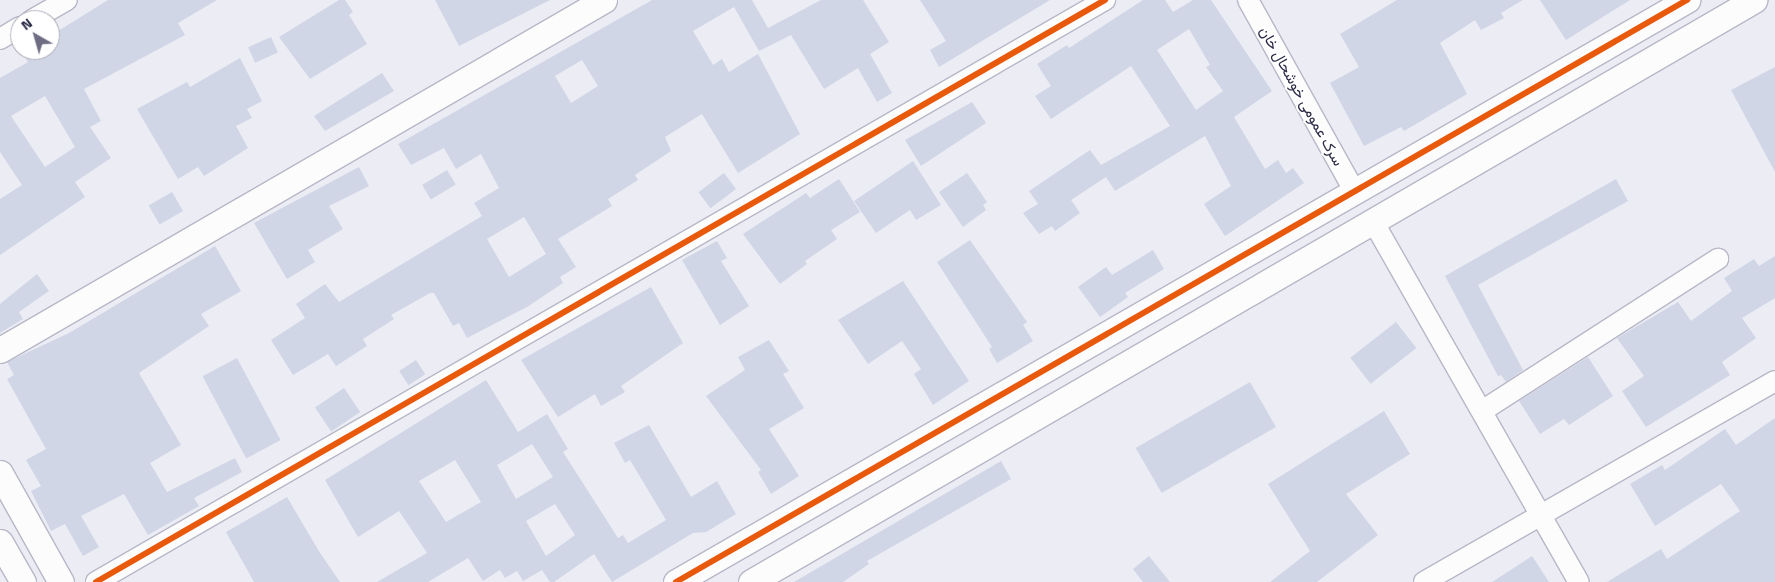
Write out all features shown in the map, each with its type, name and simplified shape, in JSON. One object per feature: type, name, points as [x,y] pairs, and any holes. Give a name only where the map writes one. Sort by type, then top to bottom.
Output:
[{"type":"street","points":[[50,10],[67,0]]},
{"type":"street","points":[[0,350],[604,0]]},
{"type":"street","points":[[96,582],[1105,0]]},
{"type":"street","name":"سرک عمومی خوشحال خان","points":[[1248,0],[1355,192]]},
{"type":"street","points":[[676,582],[1687,0]]},
{"type":"street","points":[[751,582],[1196,320],[1374,223],[1582,99],[1754,0]]},
{"type":"street","points":[[1565,70],[1582,99]]},
{"type":"street","points":[[1374,223],[1579,582]]},
{"type":"street","points":[[1482,411],[1718,259]]},
{"type":"street","points":[[1180,292],[1196,320]]},
{"type":"street","points":[[1424,582],[1775,381]]},
{"type":"street","points":[[0,473],[62,582]]},
{"type":"street","points":[[0,542],[23,582]]},
{"type":"building","points":[[108,0],[217,0],[178,23],[185,35],[84,89],[101,121],[90,127],[111,158],[75,182],[85,197],[0,255],[0,199],[22,185],[0,152],[0,78],[28,62],[27,60],[60,60],[60,30]],"holes":[[[45,96],[75,147],[45,167],[11,116]]]},
{"type":"building","points":[[339,0],[345,0],[353,12],[349,15],[367,44],[310,79],[279,37]]},
{"type":"building","points":[[435,0],[550,0],[459,46]]},
{"type":"building","points":[[652,0],[752,0],[768,28],[821,0],[863,0],[889,42],[870,54],[892,93],[877,102],[858,68],[824,89],[791,35],[759,51],[734,7],[693,31],[713,65],[722,59],[729,72],[758,54],[800,134],[738,173],[702,114],[665,137],[671,151],[635,175],[638,180],[608,199],[612,206],[558,239],[576,267],[560,277],[563,283],[527,307],[467,338],[459,323],[453,326],[434,293],[430,293],[391,315],[394,319],[363,339],[367,346],[336,366],[328,354],[293,375],[271,340],[305,318],[296,304],[325,284],[339,302],[482,216],[474,203],[499,188],[481,154],[456,169],[444,148],[411,165],[398,144]],"holes":[[[582,60],[598,86],[571,103],[555,76]],[[524,217],[546,254],[509,277],[487,239]]]},
{"type":"building","points":[[920,0],[1050,0],[939,67],[930,50],[946,41]]},
{"type":"building","points":[[1143,0],[1165,0],[1173,12],[1193,0],[1211,0],[1272,91],[1234,117],[1265,169],[1278,160],[1286,173],[1293,168],[1304,183],[1225,236],[1204,204],[1231,186],[1205,136],[1115,191],[1106,177],[1071,200],[1080,213],[1055,231],[1052,226],[1039,234],[1023,213],[1038,204],[1029,191],[1090,150],[1101,165],[1170,126],[1131,66],[1051,119],[1035,96],[1051,86],[1037,64],[1067,45],[1069,48]],"holes":[[[1189,29],[1210,65],[1206,67],[1223,91],[1196,110],[1157,50]]]},
{"type":"building","points":[[1397,0],[1523,0],[1501,13],[1504,18],[1481,30],[1475,20],[1440,43],[1467,94],[1404,131],[1401,127],[1364,146],[1330,83],[1359,67],[1340,34]]},
{"type":"building","points":[[1540,0],[1630,0],[1566,40]]},
{"type":"building","points":[[271,37],[278,53],[255,63],[248,47]]},
{"type":"building","points":[[240,58],[262,101],[247,109],[252,118],[236,126],[248,148],[204,176],[198,167],[178,179],[137,109],[187,82],[190,87]]},
{"type":"building","points":[[1775,67],[1775,172],[1731,90]]},
{"type":"building","points":[[382,73],[394,91],[325,131],[314,116]]},
{"type":"building","points":[[972,102],[986,123],[921,166],[905,140]]},
{"type":"building","points":[[913,161],[941,205],[916,220],[910,210],[876,233],[854,201]]},
{"type":"building","points":[[359,167],[369,186],[329,206],[343,229],[308,250],[315,262],[287,279],[254,223]]},
{"type":"building","points":[[447,170],[456,185],[431,200],[422,185]]},
{"type":"building","points":[[724,173],[736,189],[710,208],[698,192]]},
{"type":"building","points":[[967,173],[987,202],[983,205],[986,210],[963,227],[939,192]]},
{"type":"building","points":[[839,179],[860,212],[831,230],[837,239],[805,261],[807,264],[780,284],[743,234],[806,193],[810,198]]},
{"type":"building","points":[[1616,179],[1628,201],[1478,285],[1523,370],[1506,382],[1501,375],[1498,376],[1445,276]]},
{"type":"building","points":[[172,192],[183,211],[160,225],[149,206]]},
{"type":"building","points":[[970,240],[1027,322],[1023,325],[1033,341],[997,363],[989,349],[992,347],[937,262]]},
{"type":"building","points":[[717,241],[727,258],[721,261],[749,306],[720,325],[682,260]]},
{"type":"building","points":[[215,246],[241,291],[201,314],[209,326],[139,373],[181,445],[150,463],[167,492],[235,458],[242,472],[194,498],[199,506],[148,535],[124,494],[81,516],[99,547],[83,556],[65,524],[51,531],[31,491],[41,486],[26,460],[46,449],[7,379],[14,375],[7,362],[69,333]]},
{"type":"building","points":[[1153,250],[1164,269],[1125,293],[1128,297],[1100,317],[1078,287],[1106,267],[1112,275]]},
{"type":"building","points":[[1775,256],[1775,298],[1742,318],[1756,338],[1722,362],[1730,375],[1646,427],[1622,391],[1644,376],[1617,338],[1678,302],[1691,321],[1732,291],[1724,278],[1754,259],[1759,266]]},
{"type":"building","points":[[37,274],[49,291],[19,312],[23,319],[0,333],[0,304]]},
{"type":"building","points":[[903,281],[969,381],[933,405],[914,374],[921,369],[902,341],[868,364],[838,320]]},
{"type":"building","points":[[651,287],[683,343],[621,386],[625,392],[601,406],[595,394],[558,417],[521,360]]},
{"type":"building","points":[[1396,322],[1416,348],[1371,384],[1350,358]]},
{"type":"building","points":[[769,340],[789,371],[783,374],[804,408],[769,429],[799,476],[771,494],[758,472],[761,470],[706,396],[745,370],[738,357]]},
{"type":"building","points":[[1588,357],[1613,396],[1569,425],[1564,419],[1540,434],[1519,401]]},
{"type":"building","points":[[237,358],[281,440],[246,458],[203,376]]},
{"type":"building","points":[[416,360],[425,374],[408,385],[399,371]]},
{"type":"building","points":[[486,380],[518,432],[547,414],[568,449],[563,452],[618,538],[623,535],[628,543],[666,520],[630,460],[625,463],[614,443],[649,425],[691,497],[717,481],[736,514],[706,532],[693,533],[612,582],[594,554],[554,582],[550,582],[542,570],[523,581],[517,571],[505,578],[500,570],[483,581],[468,558],[428,582],[377,582],[427,553],[399,511],[358,537],[325,480]],"holes":[[[532,444],[553,477],[516,499],[497,465]],[[455,460],[481,502],[446,522],[419,481]],[[555,504],[575,535],[546,556],[526,521]]]},
{"type":"building","points":[[1250,382],[1276,427],[1162,493],[1136,448]]},
{"type":"building","points":[[344,388],[360,412],[331,432],[315,408]]},
{"type":"building","points":[[1384,411],[1410,454],[1346,494],[1378,535],[1317,582],[1270,582],[1310,551],[1268,484]]},
{"type":"building","points":[[1775,418],[1775,582],[1607,582],[1661,549],[1667,559],[1740,511],[1721,484],[1655,526],[1630,484],[1662,465],[1665,470],[1725,429],[1736,445]]},
{"type":"building","points":[[1001,461],[1011,479],[867,561],[869,564],[843,582],[794,582]]},
{"type":"building","points":[[287,497],[320,553],[340,582],[254,582],[226,532]]},
{"type":"building","points":[[1149,556],[1170,582],[1143,582],[1133,569]]},
{"type":"building","points":[[1532,556],[1549,582],[1492,582]]},
{"type":"cycle path","points":[[96,582],[1105,0]]},
{"type":"cycle path","points":[[676,582],[1687,0]]}]
